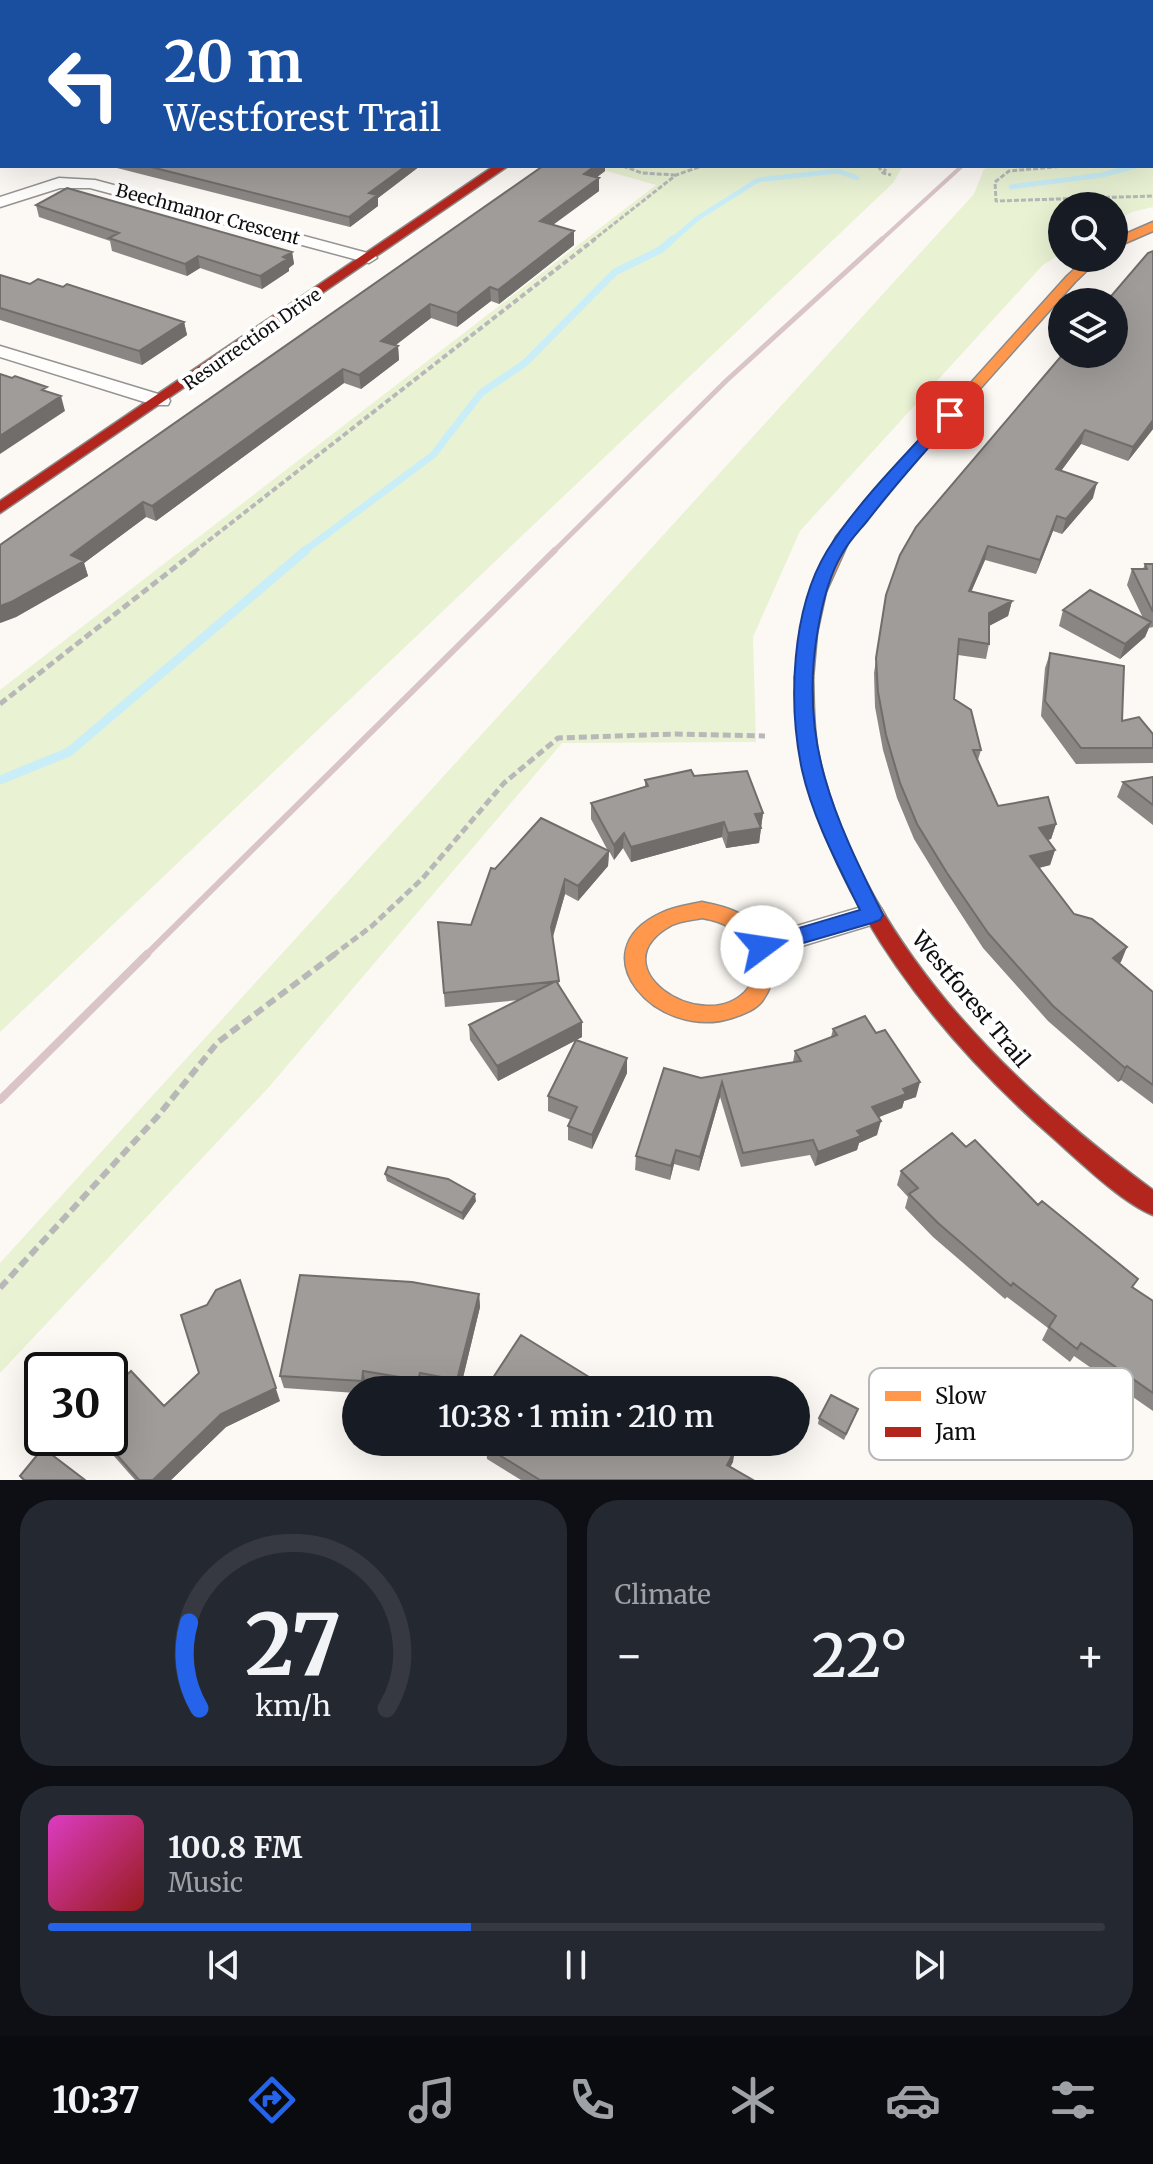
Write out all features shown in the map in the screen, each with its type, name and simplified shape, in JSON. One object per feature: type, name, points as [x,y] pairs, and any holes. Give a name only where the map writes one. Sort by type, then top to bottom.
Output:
[{"type":"street","name":"Resurrection Drive","points":[[0,508],[499,168]]},
{"type":"street","name":"Beechmanor Crescent","points":[[0,202],[59,183],[90,183],[369,258]]},
{"type":"street","points":[[1128,238],[1153,226]]},
{"type":"street","name":"Westforest Trail","points":[[1079,272],[889,483],[834,553],[814,607],[803,663],[804,715],[811,771],[832,832],[872,915],[923,986],[984,1058],[1056,1127],[1153,1204]]},
{"type":"street","points":[[0,351],[161,401]]},
{"type":"street","points":[[702,910],[735,920],[762,947],[765,965],[762,983],[747,1002],[723,1013],[686,1015],[656,1001],[638,980],[634,955],[645,930],[676,912],[702,910]]},
{"type":"street","points":[[762,947],[872,915]]},
{"type":"path","points":[[628,168],[642,173],[676,175]]},
{"type":"path","points":[[0,704],[676,175],[696,168]]},
{"type":"path","points":[[879,168],[883,173],[891,175]]},
{"type":"path","points":[[883,173],[887,168]]},
{"type":"path","points":[[1043,168],[1009,171],[994,187],[996,201],[1153,196]]},
{"type":"path","points":[[0,1288],[157,1117],[218,1042],[372,926],[423,878],[504,783],[558,738],[627,734],[765,736]]},
{"type":"green space","points":[[596,168],[902,168],[893,183],[0,1032],[0,690],[656,185]]},
{"type":"green space","points":[[986,168],[1153,168],[1153,207],[1128,214],[1128,192],[1048,192],[1048,262],[800,531],[753,637],[756,742],[562,743],[268,1088],[0,1373],[0,1263],[974,194]]},
{"type":"building","points":[[155,168],[403,168],[369,193],[377,195],[349,217]]},
{"type":"building","points":[[540,168],[592,168],[584,174],[599,178],[540,221],[574,231],[498,290],[490,287],[457,313],[430,304],[381,341],[398,346],[359,375],[343,369],[152,506],[143,502],[71,555],[84,561],[0,606],[0,545]]},
{"type":"building","points":[[67,188],[292,252],[283,257],[287,259],[260,276],[198,256],[185,264],[109,238],[119,233],[36,205]]},
{"type":"building","points":[[1153,251],[1153,420],[1133,447],[1085,430],[1056,469],[1097,483],[1066,519],[1057,516],[1040,560],[988,546],[969,591],[1012,601],[989,613],[989,644],[959,639],[954,699],[971,710],[981,750],[973,750],[998,806],[1048,797],[1056,824],[1039,828],[1055,850],[1030,856],[1074,914],[1092,919],[1127,947],[1113,958],[1153,992],[1153,1085],[1127,1066],[1125,1068],[1053,1006],[988,933],[947,873],[917,824],[900,783],[886,735],[876,658],[886,595],[900,555],[916,527],[1051,368],[1128,368],[1128,288],[1118,288]]},
{"type":"building","points":[[0,275],[30,284],[38,279],[63,287],[67,284],[184,322],[139,351],[0,308]]},
{"type":"building","points":[[0,374],[47,387],[42,390],[61,396],[0,436]]},
{"type":"building","points":[[1145,564],[1153,564],[1153,612],[1132,569],[1147,569]]},
{"type":"building","points":[[1090,590],[1151,622],[1125,644],[1063,610]]},
{"type":"building","points":[[1050,653],[1124,666],[1122,721],[1139,717],[1153,734],[1153,748],[1081,748],[1045,701]]},
{"type":"building","points":[[691,770],[694,776],[747,771],[763,813],[755,814],[761,828],[728,833],[724,822],[631,847],[624,833],[614,845],[591,803],[648,786],[645,780]]},
{"type":"building","points":[[1153,777],[1153,805],[1123,782]]},
{"type":"building","points":[[541,818],[609,851],[578,886],[565,879],[551,927],[559,981],[444,993],[438,922],[471,925],[491,868],[495,869]]},
{"type":"building","points":[[556,981],[582,1022],[497,1066],[469,1025]]},
{"type":"building","points":[[865,1016],[876,1033],[885,1030],[920,1082],[903,1089],[906,1094],[872,1107],[881,1121],[857,1131],[861,1136],[818,1152],[813,1140],[743,1153],[722,1082],[700,1157],[676,1150],[671,1166],[636,1156],[664,1068],[701,1078],[801,1061],[795,1051],[837,1035],[833,1029]]},
{"type":"building","points":[[576,1040],[627,1058],[592,1135],[568,1126],[577,1107],[548,1096]]},
{"type":"building","points":[[952,1133],[966,1147],[975,1140],[1038,1205],[1042,1201],[1138,1279],[1132,1287],[1153,1301],[1153,1393],[1133,1379],[1133,1368],[1117,1368],[1081,1343],[1077,1349],[1049,1327],[1056,1316],[1013,1283],[1011,1286],[938,1223],[909,1194],[918,1188],[901,1171]]},
{"type":"building","points":[[388,1167],[448,1179],[475,1194],[462,1213],[385,1174]]},
{"type":"building","points":[[300,1275],[412,1282],[479,1294],[458,1376],[420,1373],[419,1376],[394,1376],[363,1371],[362,1376],[342,1376],[342,1380],[280,1376]]},
{"type":"building","points":[[240,1280],[276,1388],[221,1414],[153,1480],[139,1480],[118,1456],[128,1456],[128,1374],[131,1371],[164,1406],[199,1373],[181,1315],[207,1305],[216,1290]]},
{"type":"building","points":[[521,1335],[587,1376],[494,1376]]},
{"type":"building","points":[[831,1395],[858,1409],[846,1434],[819,1418]]},
{"type":"building","points":[[36,1456],[54,1456],[85,1480],[24,1480],[20,1476]]},
{"type":"building","points":[[501,1456],[732,1456],[727,1465],[753,1480],[540,1480]]},
{"type":"waterway","points":[[1011,187],[1102,175],[1128,168]]},
{"type":"waterway","points":[[671,241],[698,218],[758,180],[838,171],[857,178]]},
{"type":"waterway","points":[[303,552],[433,455],[481,393],[525,363],[615,272],[660,250],[673,239]]},
{"type":"waterway","points":[[0,780],[69,752],[306,550]]},
{"type":"railway","points":[[880,241],[960,168]]},
{"type":"railway","points":[[553,552],[727,380],[882,239]]},
{"type":"railway","points":[[145,956],[555,550]]},
{"type":"railway","points":[[0,1100],[147,954]]},
{"type":"traffic: slow","points":[[1128,238],[1153,226]]},
{"type":"traffic: slow","points":[[804,678],[818,592],[842,540],[875,498],[1079,272]]},
{"type":"traffic: slow","points":[[702,910],[726,916],[746,930],[760,950],[763,973],[761,985],[747,1002],[722,1012],[699,1014],[677,1010],[658,999],[644,985],[636,968],[636,951],[645,934],[666,919],[702,910]]},
{"type":"traffic: jam","points":[[0,508],[499,168]]},
{"type":"traffic: jam","points":[[804,678],[809,754],[831,830],[868,905],[916,977],[971,1044],[1031,1105],[1093,1159],[1153,1204]]},
{"type":"route","points":[[762,947],[872,915],[832,832],[811,771],[804,715],[803,663],[814,607],[834,553],[889,483],[950,415]]}]
